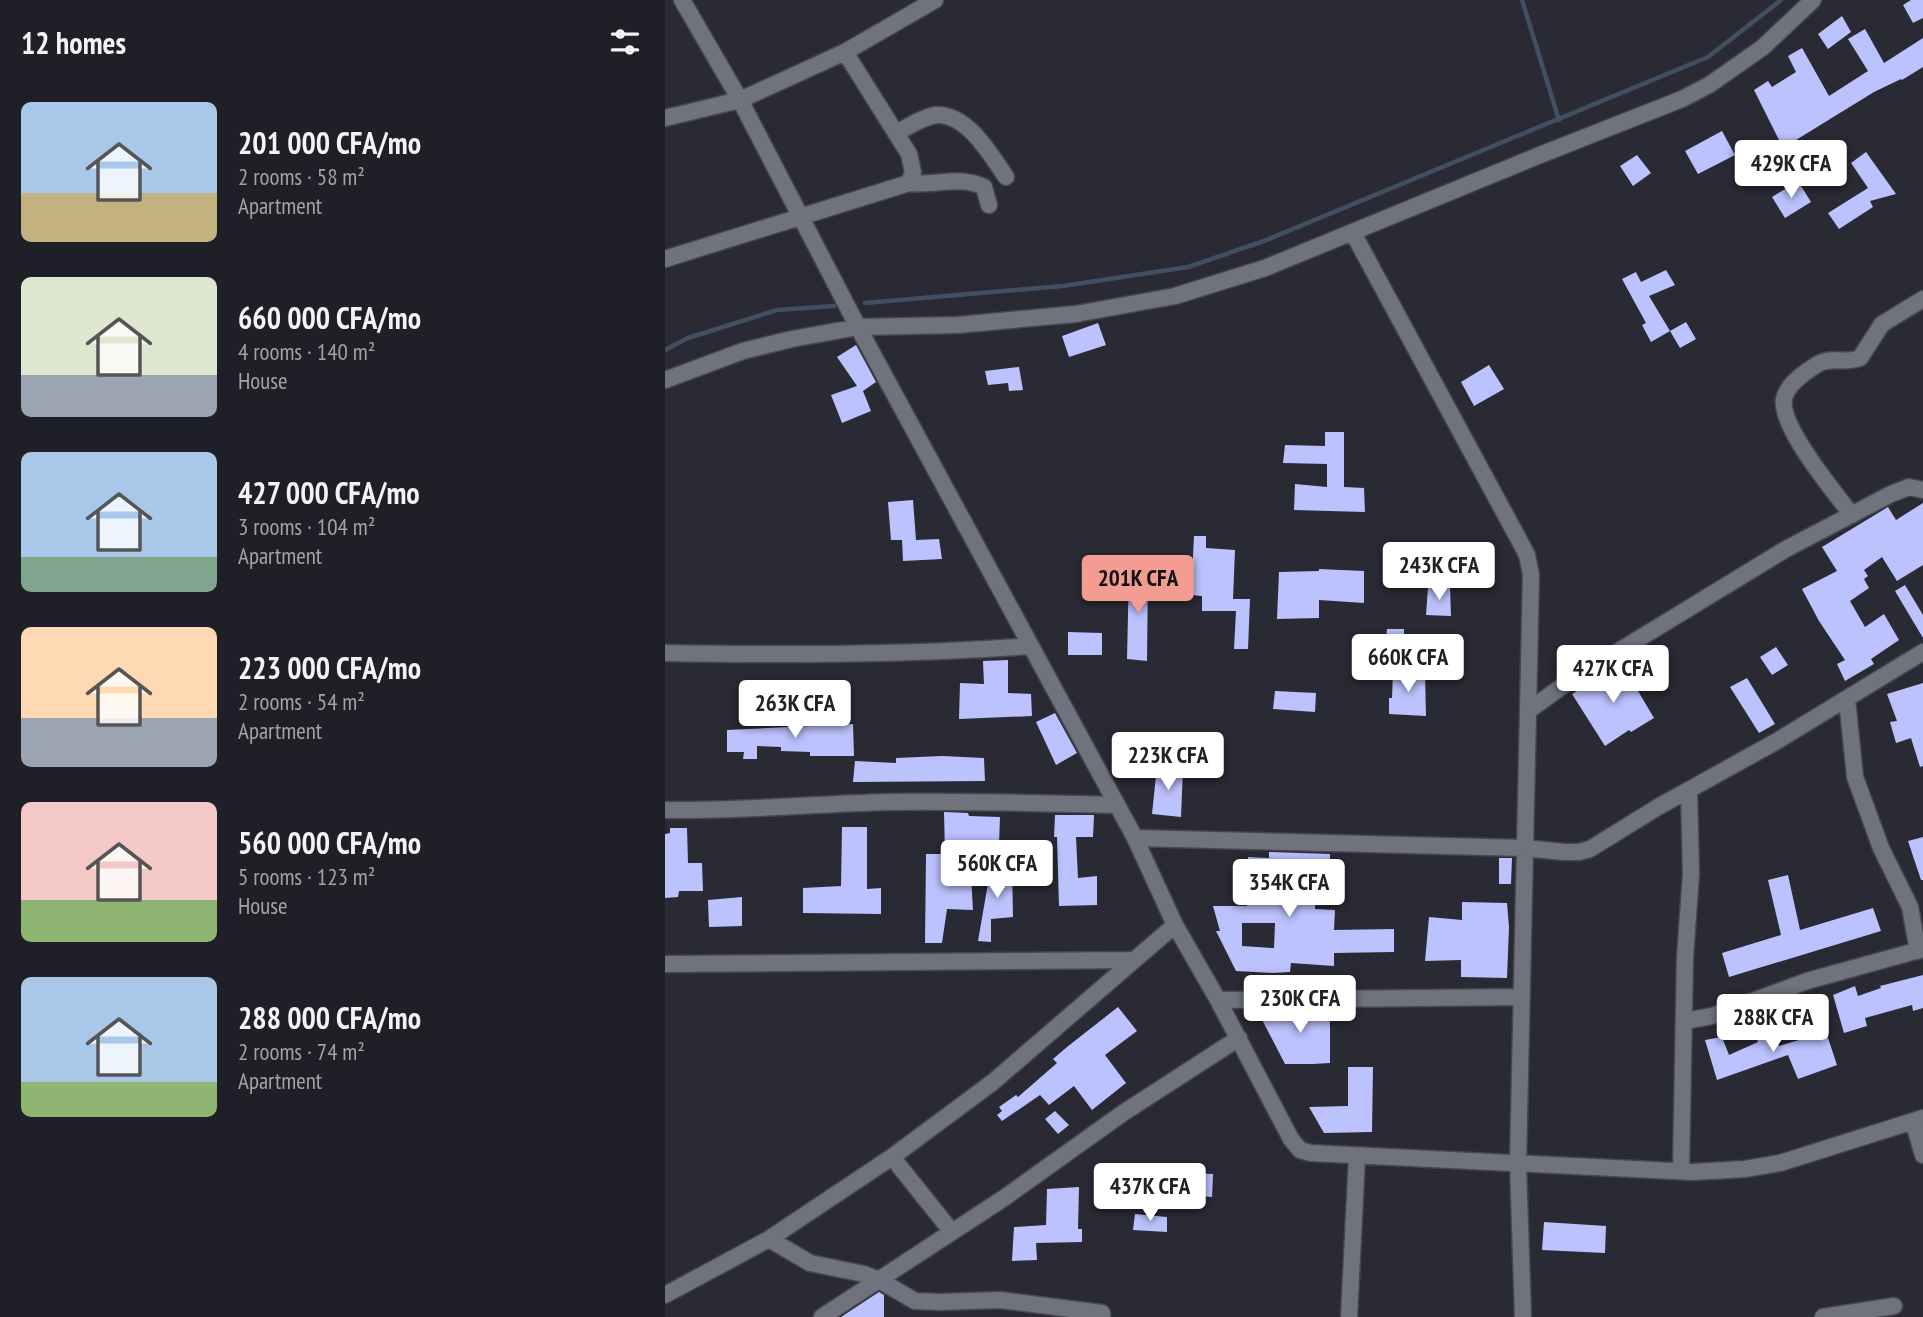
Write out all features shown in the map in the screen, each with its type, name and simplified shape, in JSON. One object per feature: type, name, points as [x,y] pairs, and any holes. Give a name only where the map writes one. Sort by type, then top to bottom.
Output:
[{"type":"street","points":[[682,0],[740,100],[858,327],[1135,838],[1175,925],[1219,1000],[1291,1139],[1300,1150],[1357,1156],[1681,1171],[1745,1169],[1780,1163],[1918,1119],[1923,1155]]},
{"type":"street","points":[[665,118],[740,100],[845,52],[935,0]]},
{"type":"street","points":[[665,380],[743,351],[858,327],[957,325],[1076,314],[1175,296],[1265,268],[1691,95],[1719,79],[1762,48],[1813,0]]},
{"type":"street","points":[[845,52],[909,154],[913,172],[909,183]]},
{"type":"street","points":[[896,133],[935,115],[951,117],[967,126],[1006,177]]},
{"type":"street","points":[[665,259],[799,215],[909,183],[954,180],[973,182],[984,187],[989,205]]},
{"type":"street","points":[[1353,233],[1527,555],[1531,575],[1518,1164],[1523,1317]]},
{"type":"street","points":[[1852,516],[1804,450],[1788,419],[1784,399],[1791,384],[1821,363],[1860,358],[1882,324],[1923,299]]},
{"type":"street","points":[[1528,711],[1579,675],[1775,556],[1909,487],[1923,490]]},
{"type":"street","points":[[665,653],[862,654],[1031,646]]},
{"type":"street","points":[[1135,838],[1524,848],[1579,852],[1590,849],[1777,741],[1923,652]]},
{"type":"street","points":[[1684,1021],[1712,1016],[1808,981],[1921,950],[1910,907],[1881,848],[1855,777],[1847,699]]},
{"type":"street","points":[[1681,1171],[1685,957],[1691,874],[1689,790]]},
{"type":"street","points":[[665,810],[901,802],[1117,805]]},
{"type":"street","points":[[665,1295],[769,1239],[892,1157],[993,1082],[1175,925]]},
{"type":"street","points":[[665,964],[1132,960]]},
{"type":"street","points":[[1219,1000],[1522,998]]},
{"type":"street","points":[[822,1317],[1004,1198],[1123,1113],[1239,1038]]},
{"type":"street","points":[[1349,1317],[1357,1156]]},
{"type":"street","points":[[892,1157],[952,1232]]},
{"type":"street","points":[[769,1239],[810,1263],[879,1280],[915,1301],[1000,1300],[1102,1313],[1102,1317]]},
{"type":"street","points":[[1823,1317],[1893,1306]]},
{"type":"building","points":[[1911,0],[1923,0],[1923,18],[1913,23],[1903,5]]},
{"type":"building","points":[[1842,16],[1851,32],[1828,49],[1818,34]]},
{"type":"building","points":[[1865,29],[1884,63],[1923,38],[1923,67],[1874,92],[1783,148],[1754,90],[1768,81],[1772,87],[1796,72],[1788,56],[1802,48],[1829,96],[1868,71],[1848,39]]},
{"type":"building","points":[[1722,131],[1735,155],[1698,174],[1685,151]]},
{"type":"building","points":[[1866,152],[1896,194],[1870,201],[1873,207],[1839,229],[1828,213],[1868,188],[1851,163]]},
{"type":"building","points":[[1637,155],[1651,173],[1633,186],[1620,166]]},
{"type":"building","points":[[1798,181],[1811,202],[1785,218],[1772,197]]},
{"type":"building","points":[[1666,270],[1675,285],[1649,296],[1670,331],[1651,342],[1642,325],[1646,323],[1622,279],[1636,272],[1641,282]]},
{"type":"building","points":[[1686,322],[1696,339],[1680,348],[1670,331]]},
{"type":"building","points":[[1098,323],[1106,345],[1069,357],[1062,336]]},
{"type":"building","points":[[856,345],[876,382],[863,391],[871,411],[842,423],[831,395],[857,386],[837,357]]},
{"type":"building","points":[[1489,365],[1504,389],[1474,406],[1461,382]]},
{"type":"building","points":[[1019,367],[1023,390],[1009,391],[1008,383],[988,385],[985,371]]},
{"type":"building","points":[[1325,432],[1344,432],[1344,487],[1364,488],[1365,512],[1294,510],[1295,484],[1327,487],[1327,464],[1283,463],[1285,445],[1325,446]]},
{"type":"building","points":[[913,500],[916,540],[939,539],[942,559],[903,561],[902,540],[891,540],[888,502]]},
{"type":"building","points":[[1923,503],[1923,565],[1897,581],[1882,557],[1864,570],[1868,576],[1864,579],[1869,588],[1850,601],[1865,627],[1884,614],[1899,640],[1871,659],[1874,664],[1845,681],[1837,664],[1845,660],[1802,589],[1837,571],[1822,547],[1888,507],[1896,520]]},
{"type":"building","points":[[1194,536],[1206,536],[1206,548],[1235,550],[1233,599],[1250,599],[1248,649],[1234,649],[1236,611],[1202,611],[1202,596],[1191,595]]},
{"type":"building","points":[[1129,569],[1148,569],[1147,661],[1127,659]]},
{"type":"building","points":[[1319,569],[1364,571],[1364,603],[1319,600],[1319,618],[1277,619],[1279,572]]},
{"type":"building","points":[[1905,585],[1923,615],[1923,638],[1895,591]]},
{"type":"building","points":[[1428,587],[1450,587],[1451,616],[1426,615]]},
{"type":"building","points":[[1387,629],[1404,629],[1404,645],[1385,645]]},
{"type":"building","points":[[1068,632],[1102,633],[1102,655],[1068,655]]},
{"type":"building","points":[[1455,637],[1459,660],[1421,665],[1418,643]]},
{"type":"building","points":[[1776,647],[1788,665],[1772,675],[1760,657]]},
{"type":"building","points":[[1008,660],[1008,693],[1031,694],[1032,716],[959,719],[960,683],[984,684],[983,661]]},
{"type":"building","points":[[1622,664],[1654,718],[1605,746],[1572,694]]},
{"type":"building","points":[[1393,671],[1425,673],[1426,716],[1389,714]]},
{"type":"building","points":[[1747,678],[1775,724],[1759,733],[1730,687]]},
{"type":"building","points":[[1923,683],[1923,766],[1920,767],[1911,738],[1896,743],[1890,722],[1897,721],[1887,694]]},
{"type":"building","points":[[1275,691],[1316,693],[1315,712],[1273,709]]},
{"type":"building","points":[[1055,713],[1077,753],[1056,765],[1036,722]]},
{"type":"building","points":[[853,724],[854,756],[810,756],[810,752],[781,751],[781,747],[757,746],[757,759],[743,759],[744,752],[727,752],[727,730]]},
{"type":"building","points":[[896,758],[984,758],[985,781],[853,782],[855,761],[896,763]]},
{"type":"building","points":[[1157,766],[1183,769],[1181,817],[1152,814]]},
{"type":"building","points":[[944,812],[1000,817],[999,845],[970,843],[970,851],[966,851],[967,875],[971,875],[973,910],[947,909],[942,943],[925,943],[926,854],[945,854]]},
{"type":"building","points":[[1055,815],[1094,815],[1093,837],[1076,837],[1078,878],[1097,876],[1097,905],[1059,906]]},
{"type":"building","points":[[842,827],[867,827],[867,889],[881,888],[881,914],[803,913],[803,888],[841,886]]},
{"type":"building","points":[[670,828],[687,828],[688,863],[702,863],[703,891],[679,891],[678,897],[665,898],[665,834],[670,833]]},
{"type":"building","points":[[1923,837],[1923,880],[1921,880],[1908,841]]},
{"type":"building","points":[[1269,852],[1330,854],[1330,874],[1316,874],[1315,909],[1335,910],[1334,930],[1394,929],[1394,952],[1334,953],[1334,966],[1291,963],[1290,972],[1236,971],[1216,931],[1220,931],[1213,906],[1247,906],[1248,857],[1269,858]],"holes":[[[1242,923],[1275,923],[1274,948],[1242,946]]]},
{"type":"building","points":[[1499,858],[1512,858],[1511,884],[1499,884]]},
{"type":"building","points":[[991,866],[1012,866],[1013,917],[991,919],[991,942],[978,941]]},
{"type":"building","points":[[1788,875],[1800,930],[1873,908],[1881,931],[1729,977],[1722,953],[1781,935],[1768,880]]},
{"type":"building","points":[[742,897],[742,926],[709,927],[708,900]]},
{"type":"building","points":[[1462,902],[1507,903],[1507,978],[1461,977],[1461,960],[1425,961],[1429,917],[1462,920]]},
{"type":"building","points":[[1923,975],[1923,1008],[1913,1011],[1912,1005],[1865,1018],[1867,1026],[1844,1033],[1833,995],[1855,986],[1858,996],[1881,988],[1880,986]]},
{"type":"building","points":[[1118,1007],[1137,1031],[1105,1055],[1126,1083],[1092,1110],[1074,1086],[1049,1105],[1040,1095],[1002,1121],[997,1115],[1002,1111],[999,1107],[1016,1095],[1018,1097],[1057,1063],[1053,1059]]},
{"type":"building","points":[[1330,1009],[1330,1063],[1313,1064],[1285,1064],[1257,1010]]},
{"type":"building","points":[[1768,1020],[1779,1046],[1826,1032],[1837,1065],[1798,1079],[1788,1055],[1717,1080],[1705,1040],[1722,1037],[1729,1055],[1758,1042],[1752,1025]]},
{"type":"building","points":[[1348,1067],[1373,1067],[1372,1132],[1324,1133],[1309,1107],[1348,1106]]},
{"type":"building","points":[[1055,1111],[1069,1125],[1058,1134],[1045,1119]]},
{"type":"building","points":[[1168,1172],[1213,1174],[1212,1197],[1166,1194]]},
{"type":"building","points":[[1079,1187],[1078,1229],[1082,1229],[1082,1242],[1036,1243],[1037,1260],[1012,1261],[1014,1227],[1046,1225],[1047,1189]]},
{"type":"building","points":[[1135,1214],[1167,1217],[1167,1232],[1133,1230]]},
{"type":"building","points":[[1544,1222],[1606,1226],[1605,1253],[1542,1250]]},
{"type":"building","points":[[879,1292],[884,1295],[884,1317],[841,1317]]},
{"type":"waterway","points":[[1522,0],[1559,120]]},
{"type":"waterway","points":[[865,303],[1063,286],[1188,267],[1264,241],[1708,57],[1781,0]]},
{"type":"waterway","points":[[665,350],[688,338],[777,310],[834,306]]}]
